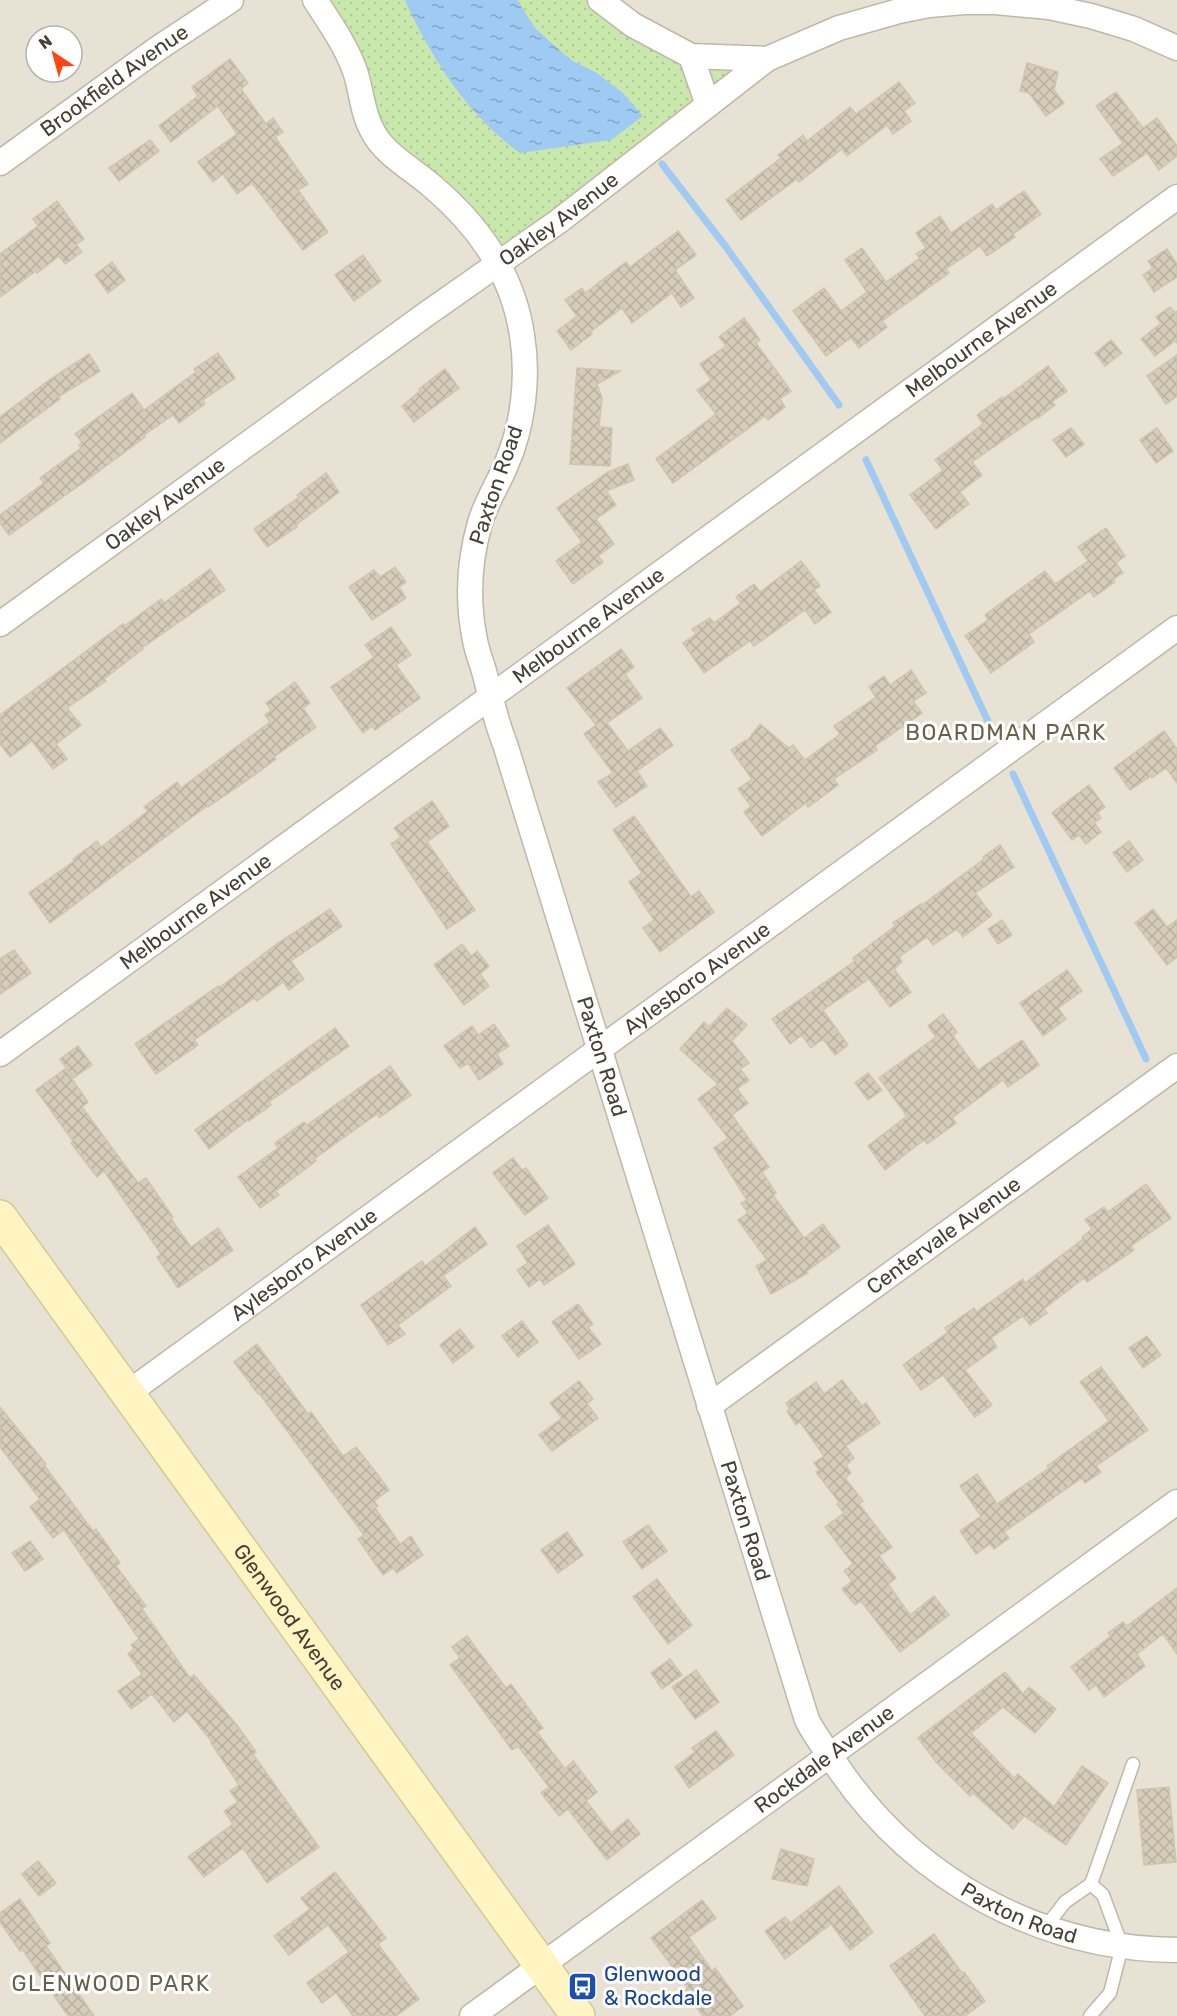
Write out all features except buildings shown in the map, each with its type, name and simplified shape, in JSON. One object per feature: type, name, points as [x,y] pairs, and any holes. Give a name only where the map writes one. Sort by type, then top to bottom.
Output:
[{"type":"street","name":"Brookfield Avenue","points":[[0,163],[157,49],[231,0]]},
{"type":"street","name":"Paxton Road","points":[[315,0],[343,44],[355,72],[364,113],[374,134],[388,151],[433,186],[461,213],[484,240],[514,297],[523,337],[525,371],[523,402],[516,435],[506,464],[480,520],[471,570],[470,597],[475,639],[498,726],[807,1720],[850,1785],[879,1820],[929,1866],[970,1894],[1005,1912],[1045,1928],[1083,1939],[1122,1946],[1177,1950]]},
{"type":"street","points":[[600,0],[633,25],[691,56],[768,59]]},
{"type":"street","name":"Oakley Avenue","points":[[0,624],[559,221],[768,59],[839,28],[859,22],[899,11],[964,2],[995,2],[1049,7],[1091,16],[1134,29],[1177,48]]},
{"type":"street","points":[[691,56],[708,105]]},
{"type":"street","name":"Melbourne Avenue","points":[[0,1054],[1177,197]]},
{"type":"street","name":"Aylesboro Avenue","points":[[128,1393],[1177,628]]},
{"type":"street","name":"Centervale Avenue","points":[[710,1406],[1177,1066]]},
{"type":"street","name":"Glenwood Avenue","points":[[0,1217],[578,2016]]},
{"type":"street","name":"Rockdale Avenue","points":[[472,2016],[1177,1502]]},
{"type":"lane","points":[[1045,1928],[1065,1902],[1091,1884],[1133,1764]]},
{"type":"lane","points":[[1090,2016],[1110,1993],[1122,1946],[1103,1895],[1091,1884]]},
{"type":"shaded area","points":[[0,0],[1177,0],[1177,2016],[0,2016]]},
{"type":"green space","points":[[315,0],[405,0],[430,51],[459,92],[501,140],[643,116],[623,93],[597,73],[571,60],[536,29],[517,0],[600,0],[691,56],[767,59],[497,264],[388,151]]},
{"type":"water","points":[[405,0],[517,0],[536,29],[571,60],[597,73],[623,93],[643,116],[611,140],[520,153],[502,139],[468,104],[426,43]]},
{"type":"waterway","points":[[662,164],[726,247],[839,405]]},
{"type":"waterway","points":[[866,460],[992,730]]},
{"type":"waterway","points":[[1013,774],[1146,1059]]},
{"type":"place","name":"Glenwood & Rockdale","points":[[583,1986]]},
{"type":"district","name":"BOARDMAN PARK","points":[[1006,732]]},
{"type":"district","name":"GLENWOOD PARK","points":[[111,1983]]}]
